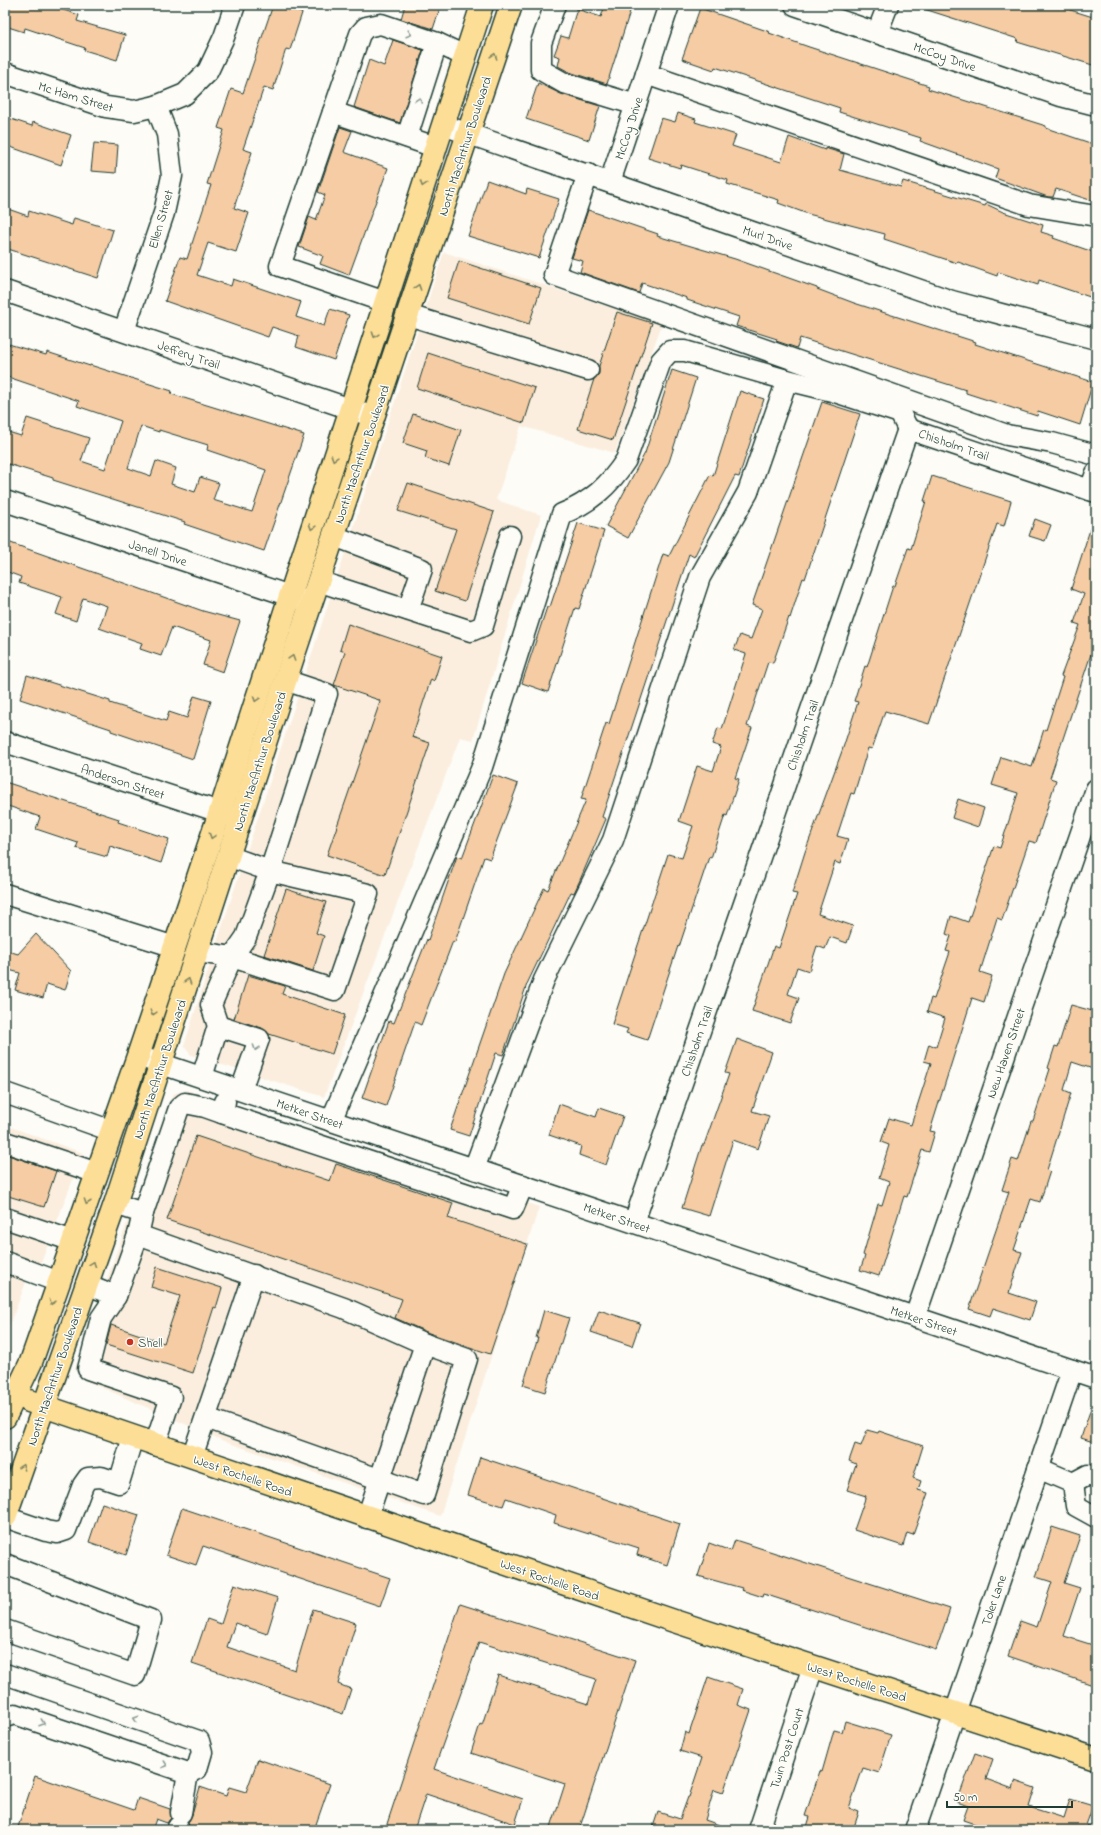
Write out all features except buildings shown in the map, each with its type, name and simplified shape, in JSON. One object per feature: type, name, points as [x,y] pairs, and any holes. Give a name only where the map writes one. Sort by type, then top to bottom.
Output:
[{"type":"main road","name":"North MacArthur Boulevard","points":[[5,1417],[10,1395],[31,1362],[125,1095],[220,812],[482,5]]},
{"type":"main road","name":"North MacArthur Boulevard","points":[[5,1517],[115,1204],[285,680],[511,5]]},
{"type":"main road","points":[[115,1204],[110,1200],[109,1194],[121,1133],[125,1095]]},
{"type":"main road","name":"West Rochelle Road","points":[[10,1395],[367,1518],[813,1667],[1096,1759]]},
{"type":"street","name":"Mc Ham Street","points":[[5,73],[106,107],[134,111],[156,106],[185,94],[208,70],[224,37],[235,5]]},
{"type":"street","points":[[555,5],[541,43],[541,70],[564,83],[636,105]]},
{"type":"street","name":"McCoy Drive","points":[[610,182],[669,5]]},
{"type":"street","name":"McCoy Drive","points":[[795,5],[1061,96],[1096,105]]},
{"type":"street","points":[[877,33],[888,5]]},
{"type":"street","points":[[385,302],[280,266],[360,34],[366,27],[381,24],[437,43],[465,56]]},
{"type":"street","points":[[407,137],[437,43]]},
{"type":"street","points":[[646,74],[1029,205],[1096,216]]},
{"type":"street","name":"Ellen Street","points":[[124,331],[164,213],[172,176],[167,134],[156,106]]},
{"type":"street","points":[[333,112],[435,147]]},
{"type":"street","name":"Murl Drive","points":[[443,125],[952,301],[1096,339]]},
{"type":"street","points":[[588,174],[554,276],[1007,436],[1052,443],[1096,455]]},
{"type":"street","name":"Jeffery Trail","points":[[5,291],[374,417]]},
{"type":"street","points":[[408,315],[588,370]]},
{"type":"street","points":[[331,1120],[482,767],[562,514],[576,508],[597,495],[618,473],[626,460],[661,361],[670,351],[685,350],[786,380],[832,391],[900,413],[908,429]]},
{"type":"street","points":[[474,1169],[544,980],[613,840],[700,577],[748,492],[786,380]]},
{"type":"street","name":"Chisholm Trail","points":[[634,1222],[908,429],[1094,485]]},
{"type":"street","name":"Janell Drive","points":[[5,501],[311,603]]},
{"type":"street","points":[[334,536],[422,569],[408,610]]},
{"type":"street","points":[[318,581],[471,630],[483,626],[510,536]]},
{"type":"street","points":[[202,1077],[218,1026],[211,1005],[232,957],[246,937],[270,871],[327,694],[285,680]]},
{"type":"street","name":"Anderson Street","points":[[5,742],[240,819]]},
{"type":"street","name":"New Haven Street","points":[[915,1317],[1096,789]]},
{"type":"street","points":[[198,952],[232,957],[336,990],[368,894],[270,871],[228,856]]},
{"type":"street","points":[[5,894],[174,947]]},
{"type":"street","points":[[218,1026],[259,1039],[236,1088],[222,1113]]},
{"type":"street","name":"Metker Street","points":[[138,1056],[1096,1378]]},
{"type":"street","points":[[5,1093],[112,1131]]},
{"type":"street","points":[[155,1444],[171,1397],[88,1369],[101,1318],[116,1296],[138,1235],[143,1213],[179,1108],[185,1103],[205,1107],[513,1209],[523,1185]]},
{"type":"street","points":[[5,1142],[97,1173]]},
{"type":"street","points":[[115,1204],[143,1213]]},
{"type":"street","points":[[5,1218],[73,1241]]},
{"type":"street","points":[[138,1235],[344,1308],[425,1344],[467,1359],[424,1495],[380,1481],[206,1418]]},
{"type":"street","points":[[5,1262],[59,1282]]},
{"type":"street","points":[[192,1457],[254,1275]]},
{"type":"street","points":[[86,1284],[116,1296]]},
{"type":"street","points":[[367,1518],[425,1344]]},
{"type":"street","name":"Toler Lane","points":[[916,1830],[954,1713],[1072,1370]]},
{"type":"street","points":[[5,1517],[46,1531],[57,1533],[66,1530],[83,1484],[88,1478],[101,1477],[119,1483],[133,1437]]},
{"type":"street","points":[[1038,1468],[1073,1483]]},
{"type":"street","points":[[1073,1483],[1088,1475],[1096,1478]]},
{"type":"street","points":[[1073,1483],[1076,1506],[1096,1517]]},
{"type":"street","points":[[5,1564],[151,1620],[135,1675],[5,1630]]},
{"type":"street","name":"Twin Post Court","points":[[759,1830],[813,1667]]},
{"type":"street","points":[[5,1674],[199,1741],[202,1752],[197,1769],[188,1773],[15,1714],[5,1717]]},
{"type":"street","points":[[179,1823],[188,1773]]},
{"type":"shaded area","points":[[444,252],[662,324],[615,453],[521,426],[496,500],[541,515],[473,740],[460,737],[324,1097],[191,1055],[184,1046]]},
{"type":"shaded area","points":[[186,1090],[539,1207],[440,1516],[226,1442],[82,1379],[75,1369],[173,1094]]},
{"type":"shaded area","points":[[5,1125],[83,1153],[33,1284],[26,1282],[5,1338]]},
{"type":"place","name":"Shell","points":[[130,1342]]}]
